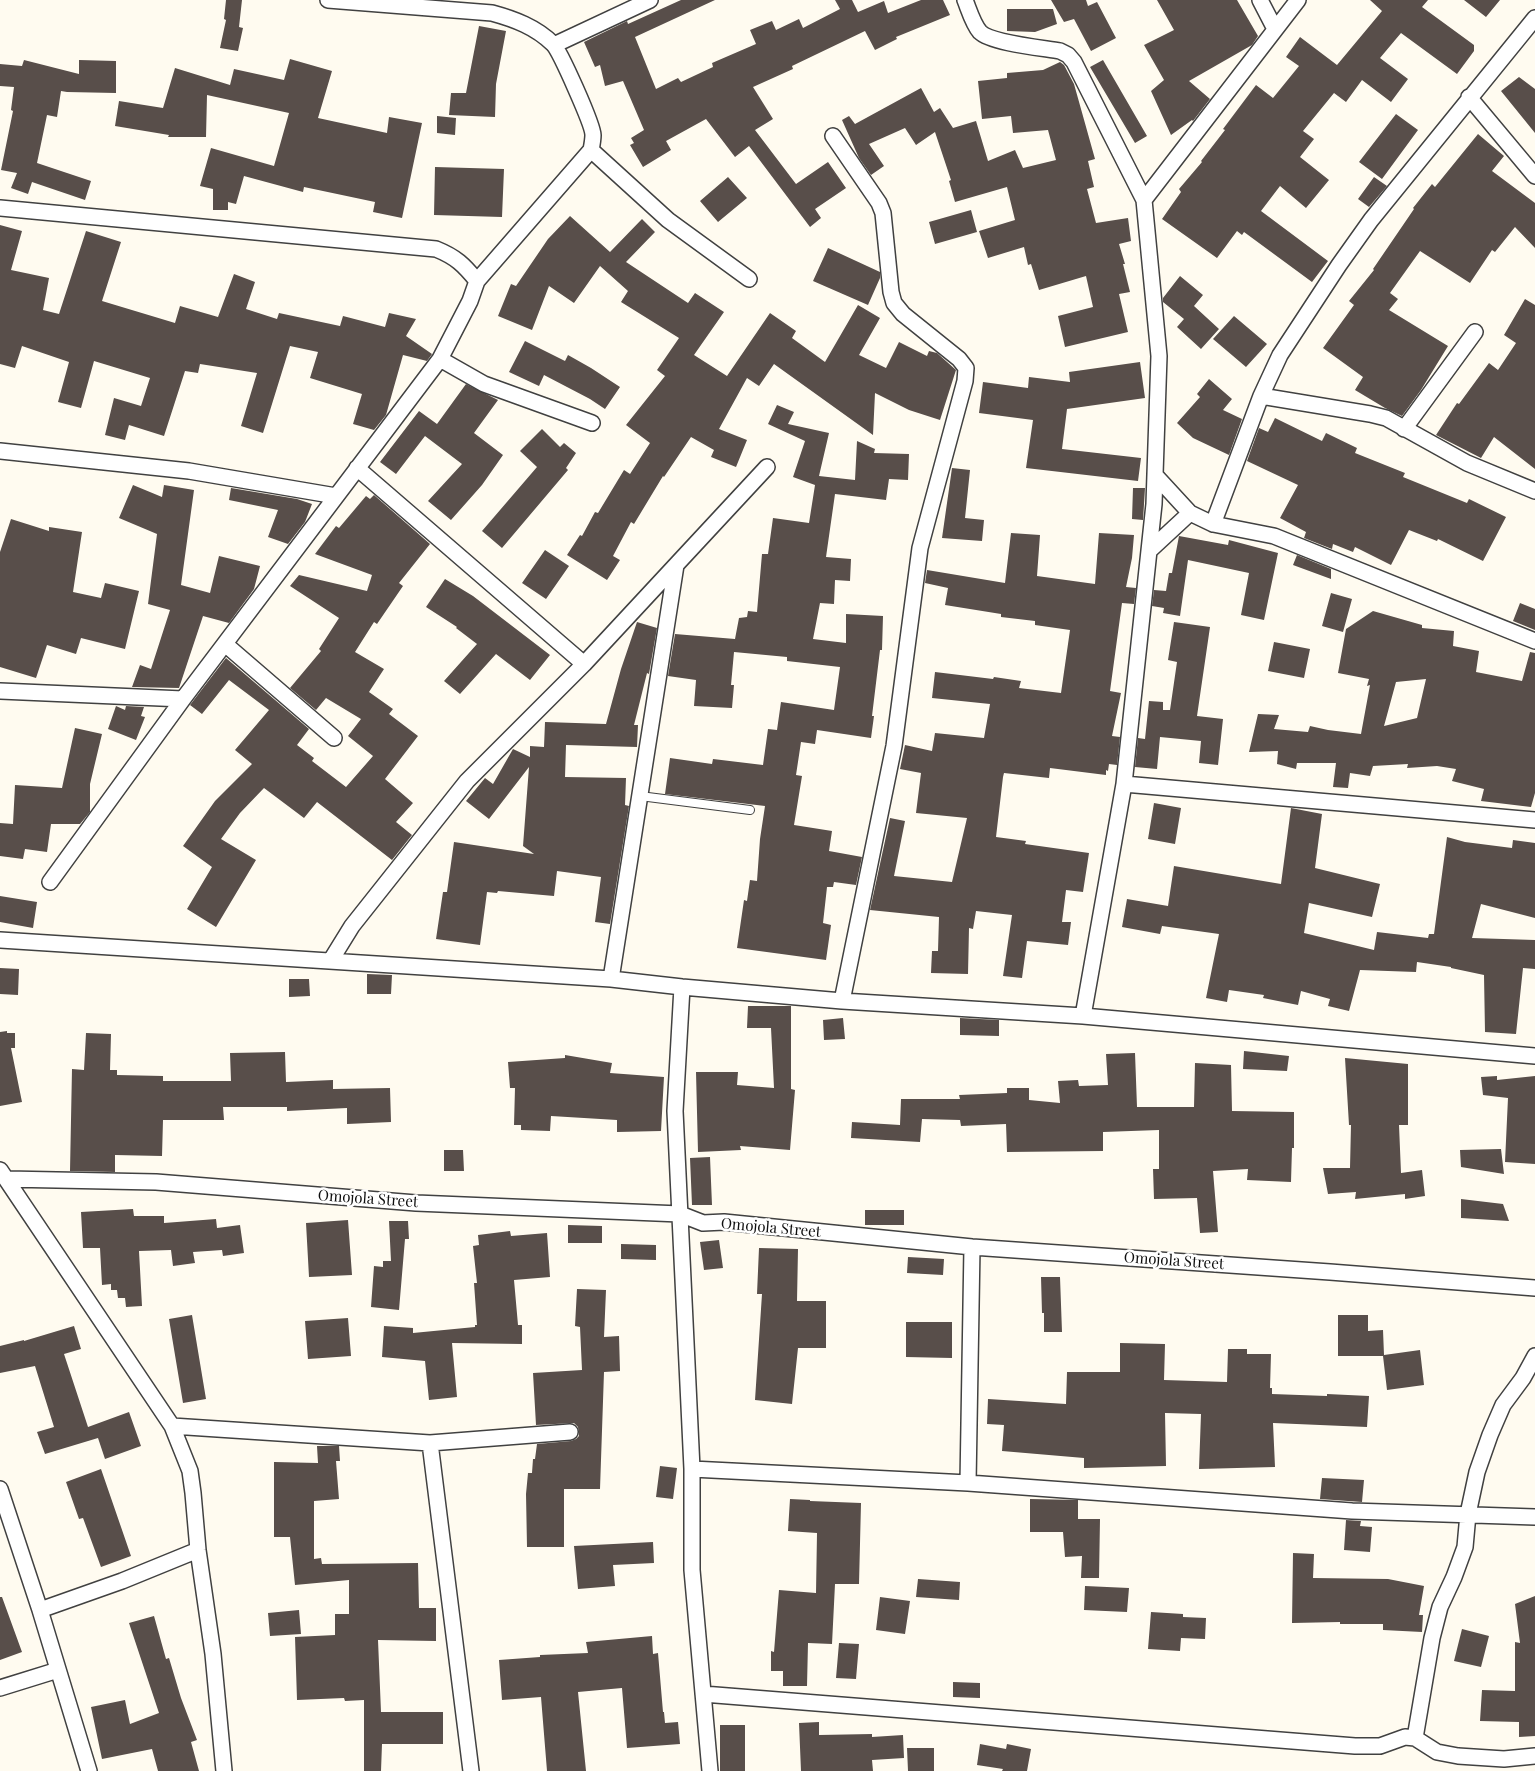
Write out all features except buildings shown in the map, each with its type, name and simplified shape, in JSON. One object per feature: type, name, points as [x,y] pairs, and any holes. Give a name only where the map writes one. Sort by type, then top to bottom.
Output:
[{"type":"street","points":[[50,882],[224,644],[440,359],[470,301],[478,281],[591,150],[593,135],[588,117],[554,45],[534,29],[507,17],[492,13],[328,0]]},
{"type":"street","points":[[554,45],[650,0]]},
{"type":"street","points":[[965,0],[980,32],[990,39],[1060,50],[1068,55],[1074,62],[1144,200],[1158,356],[1154,504],[1124,784],[1083,1016]]},
{"type":"street","points":[[1260,0],[1275,29]]},
{"type":"street","points":[[1144,200],[1298,0]]},
{"type":"street","points":[[1213,524],[1261,396],[1280,355],[1371,220],[1535,18]]},
{"type":"street","points":[[1469,97],[1535,176]]},
{"type":"street","points":[[833,136],[879,203],[883,213],[891,292],[894,303],[903,314],[959,359],[966,368],[965,381],[920,548],[894,746],[842,1001]]},
{"type":"street","points":[[591,150],[668,220],[750,279]]},
{"type":"street","points":[[0,208],[436,249],[454,256],[478,281]]},
{"type":"street","points":[[1404,429],[1476,332]]},
{"type":"street","points":[[440,359],[491,387],[592,423]]},
{"type":"street","points":[[1261,396],[1386,418],[1467,463],[1535,491]]},
{"type":"street","points":[[0,451],[189,471],[336,496]]},
{"type":"street","points":[[331,960],[352,926],[467,781],[584,664],[767,467]]},
{"type":"street","points":[[357,468],[584,664]]},
{"type":"street","points":[[1155,475],[1190,513],[1213,524],[1274,536],[1535,641]]},
{"type":"street","points":[[1149,551],[1190,513]]},
{"type":"street","points":[[611,979],[676,565]]},
{"type":"street","points":[[224,644],[334,738]]},
{"type":"street","points":[[0,691],[183,699]]},
{"type":"street","points":[[1124,784],[1535,820]]},
{"type":"street","points":[[0,940],[611,979],[842,1001],[1083,1016],[1535,1056]]},
{"type":"street","points":[[682,987],[675,1111],[692,1469],[692,1570],[710,1771]]},
{"type":"street","points":[[4,1175],[172,1426],[190,1472],[198,1550],[213,1654],[224,1771]]},
{"type":"street","name":"Omojola Street","points":[[4,1175],[156,1182],[416,1202],[680,1214],[703,1223],[724,1222],[972,1247],[1535,1288]]},
{"type":"street","points":[[968,1483],[972,1247]]},
{"type":"street","points":[[1415,1738],[1432,1638],[1440,1606],[1454,1577],[1465,1547],[1468,1514],[1477,1472],[1503,1406],[1523,1378],[1535,1356]]},
{"type":"street","points":[[172,1426],[430,1443],[570,1432]]},
{"type":"street","points":[[430,1443],[471,1771]]},
{"type":"street","points":[[692,1469],[968,1483],[1352,1511],[1535,1517]]},
{"type":"street","points":[[0,1489],[40,1610],[89,1771]]},
{"type":"street","points":[[40,1610],[122,1581],[198,1550]]},
{"type":"street","points":[[0,1688],[58,1670]]},
{"type":"street","points":[[703,1694],[1355,1746],[1380,1746],[1405,1736],[1415,1738],[1437,1752],[1451,1755],[1504,1759],[1535,1756]]},
{"type":"lane","points":[[640,796],[750,810]]}]
